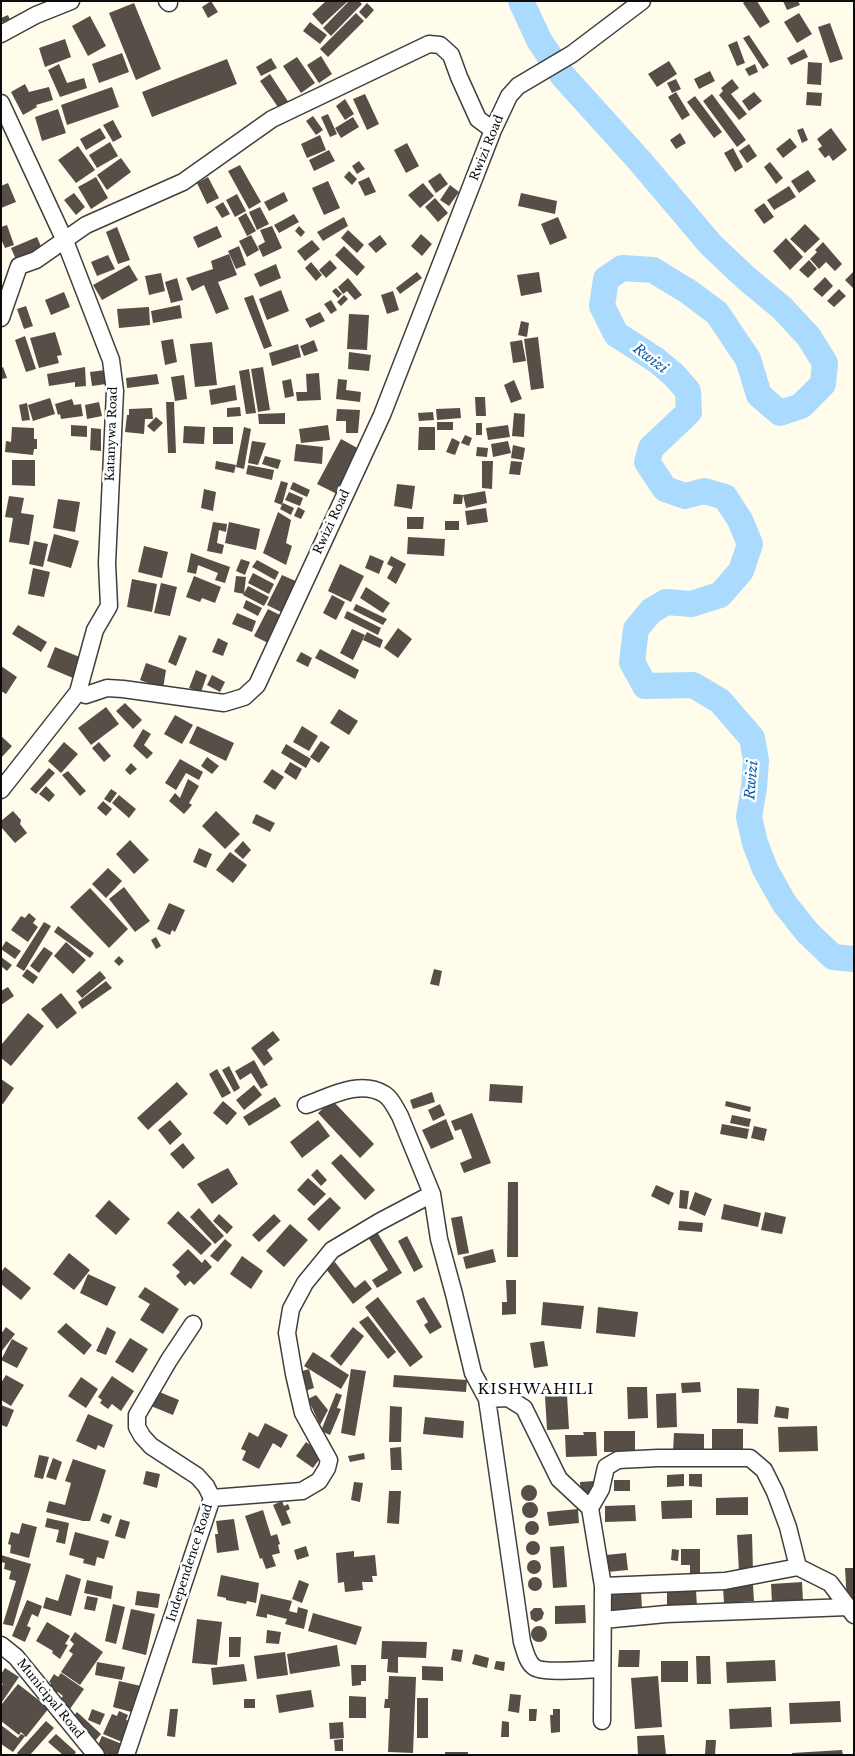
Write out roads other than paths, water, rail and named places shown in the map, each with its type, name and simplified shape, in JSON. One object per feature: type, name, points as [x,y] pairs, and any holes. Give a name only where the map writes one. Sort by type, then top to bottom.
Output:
[{"type":"street","points":[[1,34],[36,15],[71,1]]},
{"type":"street","name":"Rwizi Road","points":[[78,692],[86,695],[107,688],[123,689],[224,703],[244,697],[257,685],[382,415],[493,130],[509,96],[518,86],[572,54],[642,1]]},
{"type":"street","points":[[1,318],[19,266],[36,260],[86,226],[183,182],[272,119],[429,44],[440,45],[451,55],[478,119],[493,130]]},
{"type":"street","name":"Katanywa Road","points":[[1,103],[65,241],[111,360],[115,391],[107,563],[109,606],[95,630],[78,692]]},
{"type":"street","points":[[1,790],[78,692]]},
{"type":"street","points":[[306,1105],[349,1089],[367,1089],[385,1094],[393,1104],[406,1130],[432,1194],[439,1239],[472,1373],[487,1399],[522,1642],[527,1658],[534,1668],[546,1671],[602,1669]]},
{"type":"street","points":[[212,1498],[302,1491],[319,1481],[327,1468],[329,1460],[303,1413],[287,1333],[291,1309],[305,1283],[332,1250],[432,1194]]},
{"type":"street","name":"Independence Road","points":[[126,1755],[212,1498],[206,1486],[197,1476],[151,1446],[142,1436],[137,1426],[137,1414],[193,1324]]},
{"type":"street","points":[[487,1399],[508,1398],[524,1408],[559,1479],[590,1508],[603,1586],[602,1721]]},
{"type":"street","points":[[590,1508],[601,1489],[606,1467],[618,1460],[750,1458],[764,1470],[775,1492],[788,1527],[798,1567]]},
{"type":"street","points":[[603,1586],[725,1581],[798,1567],[830,1582],[851,1611]]},
{"type":"street","points":[[603,1620],[666,1614],[851,1611]]},
{"type":"street","name":"Municipal Road","points":[[1,1645],[16,1658],[96,1755]]},
{"type":"waterway","name":"Rwizi","points":[[521,1],[539,40],[563,76],[639,160],[711,245],[782,308],[809,337],[825,363],[823,384],[801,406],[780,413],[759,395],[748,359],[717,313],[689,292],[653,270],[622,268],[606,279],[602,306],[616,334],[656,360],[674,375],[688,391],[689,412],[651,448],[647,462],[665,489],[685,496],[704,491],[725,497],[740,520],[750,544],[741,571],[720,595],[691,604],[666,602],[651,611],[636,629],[632,662],[645,686],[693,685],[720,701],[752,738],[756,760],[749,817],[755,843],[765,869],[784,903],[807,932],[833,957],[854,959]]},
{"type":"district","name":"KISHWAHILI","points":[[536,1390]]}]
